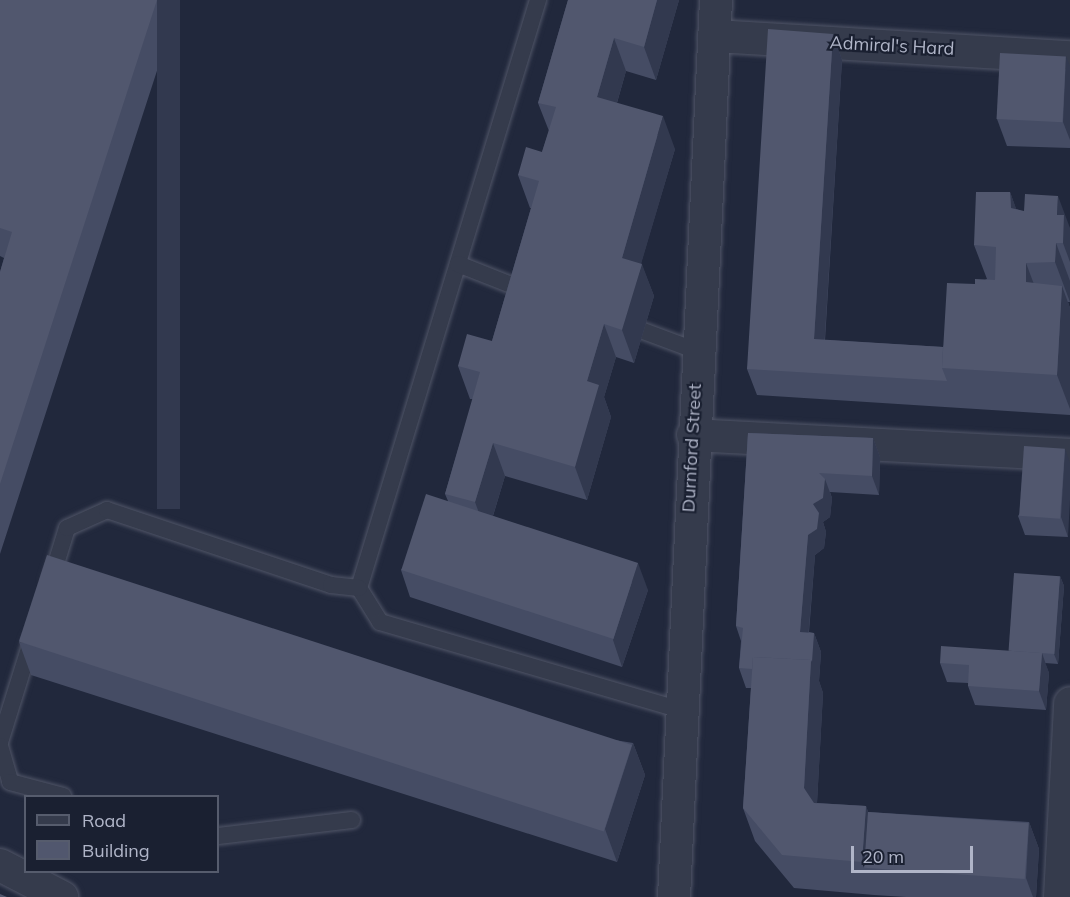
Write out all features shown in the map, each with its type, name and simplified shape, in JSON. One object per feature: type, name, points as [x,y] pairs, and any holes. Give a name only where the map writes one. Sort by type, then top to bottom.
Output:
[{"type":"street","name":"Durnford Street","points":[[674,897],[693,435],[716,0]]},
{"type":"street","name":"Admiral's Hard","points":[[714,36],[1070,57]]},
{"type":"street","points":[[693,435],[1070,455]]},
{"type":"street","points":[[1060,897],[1070,717]]},
{"type":"street","points":[[0,865],[54,895]]},
{"type":"lane","points":[[358,588],[538,0]]},
{"type":"lane","points":[[458,264],[549,299]]},
{"type":"lane","points":[[602,316],[697,351]]},
{"type":"lane","points":[[46,596],[67,528],[107,510],[331,585],[358,588]]},
{"type":"lane","points":[[358,588],[380,622],[681,710]]},
{"type":"lane","points":[[39,619],[1,738],[10,782],[59,795]]},
{"type":"lane","points":[[219,836],[352,820]]},
{"type":"building","points":[[0,0],[157,0],[0,484],[0,272],[12,232],[0,228]]},
{"type":"building","points":[[568,0],[657,0],[644,47],[614,38],[597,97],[663,116],[622,258],[642,264],[622,330],[604,324],[587,381],[599,385],[575,467],[493,443],[475,502],[445,494],[480,372],[458,366],[467,334],[492,341],[539,181],[518,175],[526,147],[542,152],[556,107],[538,103]]},
{"type":"building","points":[[768,29],[833,34],[814,339],[943,347],[942,368],[947,381],[747,369]]},
{"type":"building","points":[[1000,53],[1066,56],[1062,122],[997,119]]},
{"type":"building","points":[[976,192],[1010,192],[1011,208],[1024,211],[1025,194],[1058,196],[1057,215],[1064,215],[1063,243],[1056,243],[1055,262],[1026,263],[1026,282],[1062,286],[1057,375],[942,368],[947,283],[975,284],[975,279],[995,280],[996,247],[974,245]]},
{"type":"building","points":[[748,433],[873,438],[872,476],[819,473],[825,479],[823,498],[813,504],[819,513],[817,529],[808,535],[800,632],[814,633],[812,662],[811,660],[753,657],[752,669],[739,668],[743,628],[736,626]]},
{"type":"building","points":[[1024,446],[1065,449],[1060,519],[1019,516]]},
{"type":"building","points":[[426,494],[638,563],[613,639],[401,570]]},
{"type":"building","points":[[47,555],[632,745],[604,832],[19,642]]},
{"type":"building","points":[[1014,573],[1060,576],[1054,654],[1009,651]]},
{"type":"building","points":[[941,646],[1042,653],[1039,691],[968,686],[969,665],[940,663]]},
{"type":"building","points":[[753,657],[811,660],[804,788],[814,803],[866,806],[862,862],[782,855],[743,808]]},
{"type":"building","points":[[868,812],[1029,823],[1025,879],[864,868]]}]
